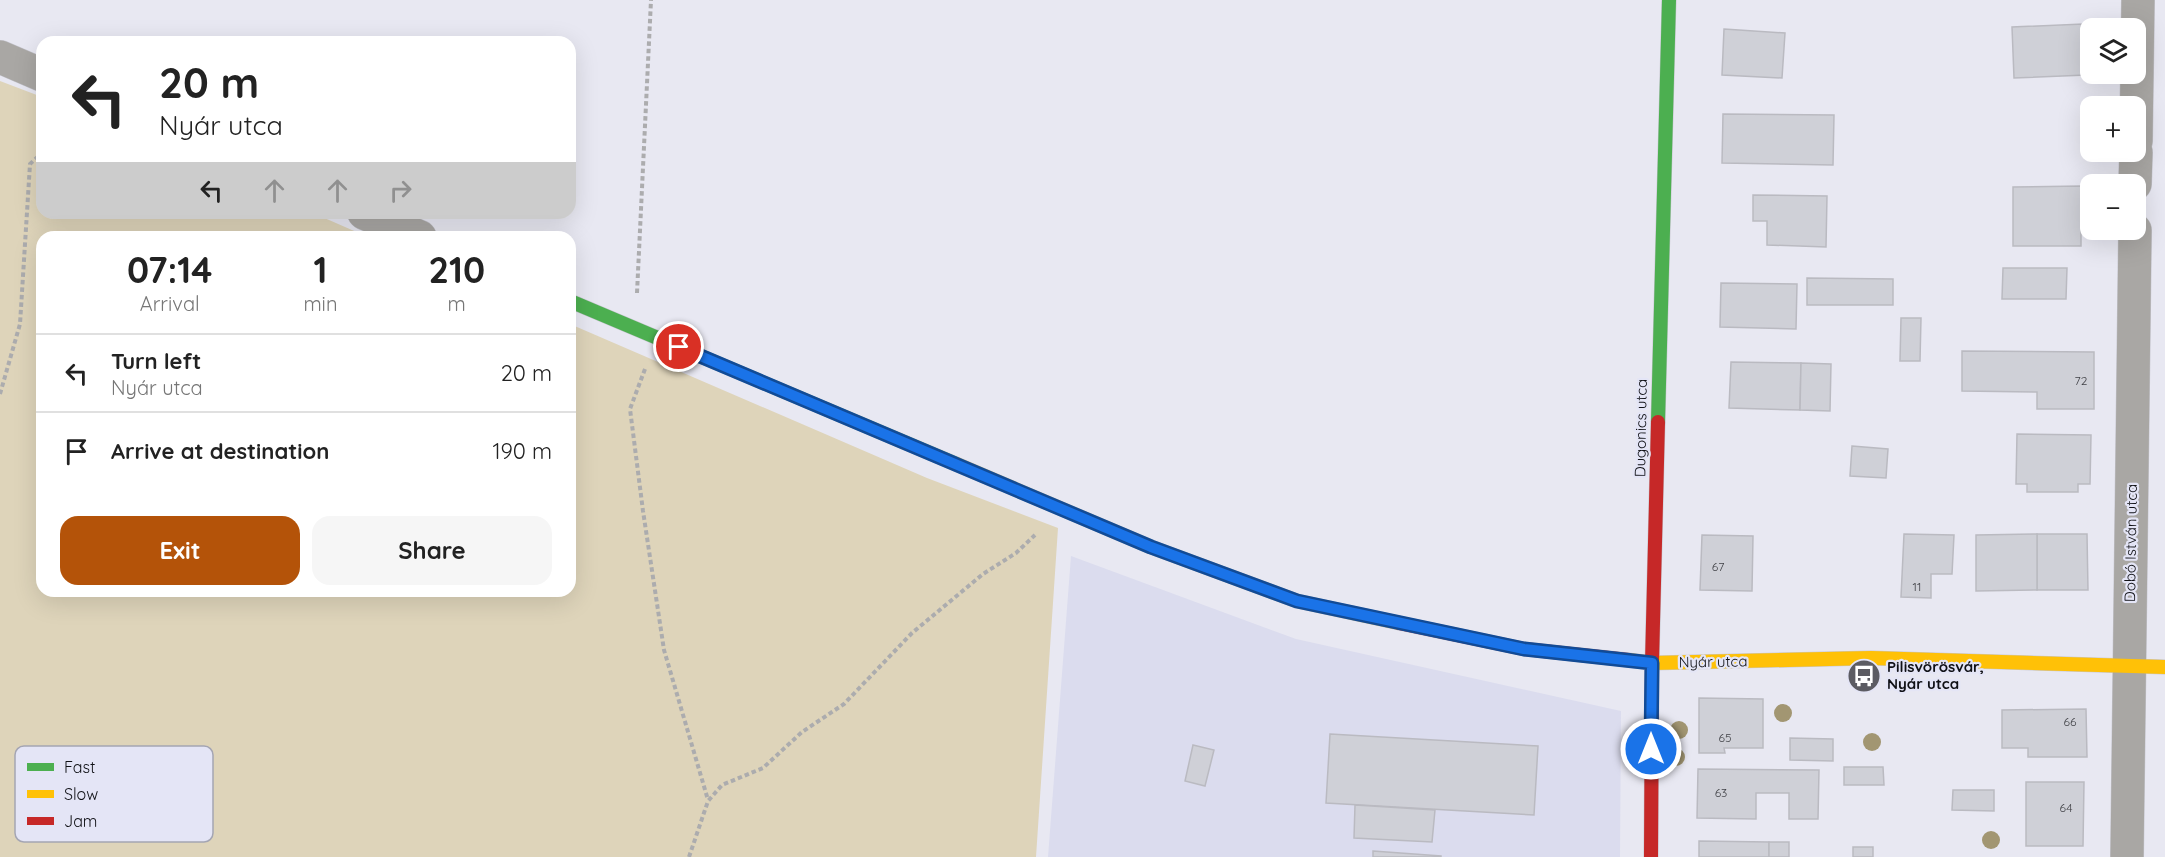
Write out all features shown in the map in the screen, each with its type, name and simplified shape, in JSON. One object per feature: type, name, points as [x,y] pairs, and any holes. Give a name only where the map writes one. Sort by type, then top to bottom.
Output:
[{"type":"street","name":"Dugonics utca","points":[[1651,857],[1652,663],[1668,0]]},
{"type":"street","points":[[2137,96],[2138,0]]},
{"type":"street","points":[[0,57],[36,72]]},
{"type":"street","points":[[378,219],[406,231]]},
{"type":"street","name":"Dobó István utca","points":[[2127,857],[2135,240]]},
{"type":"street","name":"Nyár utca","points":[[576,304],[1151,547],[1297,601],[1524,649],[1652,663],[1871,658],[2165,667]]},
{"type":"path","points":[[636,329],[651,0]]},
{"type":"path","points":[[0,394],[20,324],[30,164],[36,158]]},
{"type":"path","points":[[657,338],[630,409],[664,650],[708,801]]},
{"type":"path","points":[[689,857],[708,801],[722,785],[763,768],[802,732],[844,704],[912,633],[983,574],[1016,553],[1040,530],[1050,505]]},
{"type":"shaded area","points":[[0,81],[36,95],[36,219],[327,219],[354,231],[36,231],[36,597],[576,597],[576,327],[927,478],[1058,528],[1036,857],[0,857]]},
{"type":"shaded area","points":[[1071,556],[1296,639],[1621,711],[1620,857],[1048,857]]},
{"type":"building","points":[[2080,24],[2080,75],[2014,78],[2012,27]]},
{"type":"building","points":[[1724,29],[1785,33],[1782,78],[1722,75]]},
{"type":"building","points":[[1723,114],[1834,115],[1833,165],[1722,163]]},
{"type":"building","points":[[2080,186],[2081,246],[2013,246],[2013,187]]},
{"type":"building","points":[[1753,195],[1827,196],[1826,247],[1767,245],[1767,221],[1753,221]]},
{"type":"building","points":[[2003,268],[2067,268],[2066,299],[2002,299]]},
{"type":"building","points":[[1807,278],[1893,279],[1893,305],[1807,305]]},
{"type":"building","points":[[1721,283],[1797,284],[1796,329],[1720,327]]},
{"type":"building","points":[[1901,318],[1921,318],[1920,361],[1900,361]]},
{"type":"building","points":[[1962,351],[2094,352],[2094,409],[2037,409],[2037,392],[1962,391]]},
{"type":"building","points":[[1731,362],[1801,363],[1800,410],[1729,408]]},
{"type":"building","points":[[1801,363],[1831,364],[1830,411],[1800,410]]},
{"type":"building","points":[[2017,434],[2091,435],[2090,484],[2078,484],[2078,492],[2027,492],[2027,484],[2016,484]]},
{"type":"building","points":[[1852,446],[1888,449],[1886,478],[1850,476]]},
{"type":"building","points":[[1904,534],[1954,535],[1952,574],[1931,574],[1931,598],[1901,597]]},
{"type":"building","points":[[2037,534],[2087,534],[2088,590],[2037,590]]},
{"type":"building","points":[[2037,534],[2037,590],[1976,591],[1976,535]]},
{"type":"building","points":[[1702,535],[1753,536],[1752,591],[1700,590]]},
{"type":"building","points":[[1699,698],[1763,699],[1763,748],[1724,748],[1725,753],[1699,753]]},
{"type":"building","points":[[2086,709],[2087,757],[2028,757],[2028,748],[2002,748],[2002,710]]},
{"type":"building","points":[[1330,734],[1538,746],[1534,815],[1326,803]]},
{"type":"building","points":[[1790,738],[1833,739],[1833,761],[1790,760]]},
{"type":"building","points":[[1193,745],[1214,750],[1205,786],[1185,781]]},
{"type":"building","points":[[1844,767],[1883,767],[1884,785],[1844,785]]},
{"type":"building","points":[[1698,769],[1819,770],[1818,819],[1789,819],[1789,793],[1756,793],[1756,819],[1697,818]]},
{"type":"building","points":[[2026,782],[2084,782],[2083,846],[2026,846]]},
{"type":"building","points":[[1953,790],[1994,790],[1994,811],[1952,810]]},
{"type":"building","points":[[1355,805],[1435,810],[1432,842],[1354,838]]},
{"type":"building","points":[[1699,841],[1769,842],[1769,857],[1699,857]]},
{"type":"building","points":[[1769,842],[1789,842],[1789,857],[1769,857]]},
{"type":"building","points":[[1853,847],[1873,847],[1873,857],[1853,857]]},
{"type":"building","points":[[1373,851],[1441,856],[1441,857],[1373,857]]},
{"type":"traffic: fast","points":[[1658,422],[1669,0]]},
{"type":"traffic: fast","points":[[576,304],[956,464]]},
{"type":"traffic: slow","points":[[956,464],[1151,547],[1297,601],[1399,623]]},
{"type":"traffic: slow","points":[[1628,660],[1652,663],[1871,658],[2165,667]]},
{"type":"traffic: jam","points":[[1651,857],[1652,663],[1658,422]]},
{"type":"traffic: jam","points":[[1399,623],[1524,649],[1628,660]]},
{"type":"place","name":"Pilisvörösvár, Nyár utca","points":[[1864,676]]},
{"type":"route","points":[[679,347],[1151,547],[1297,601],[1524,649],[1652,663],[1651,749]]}]
